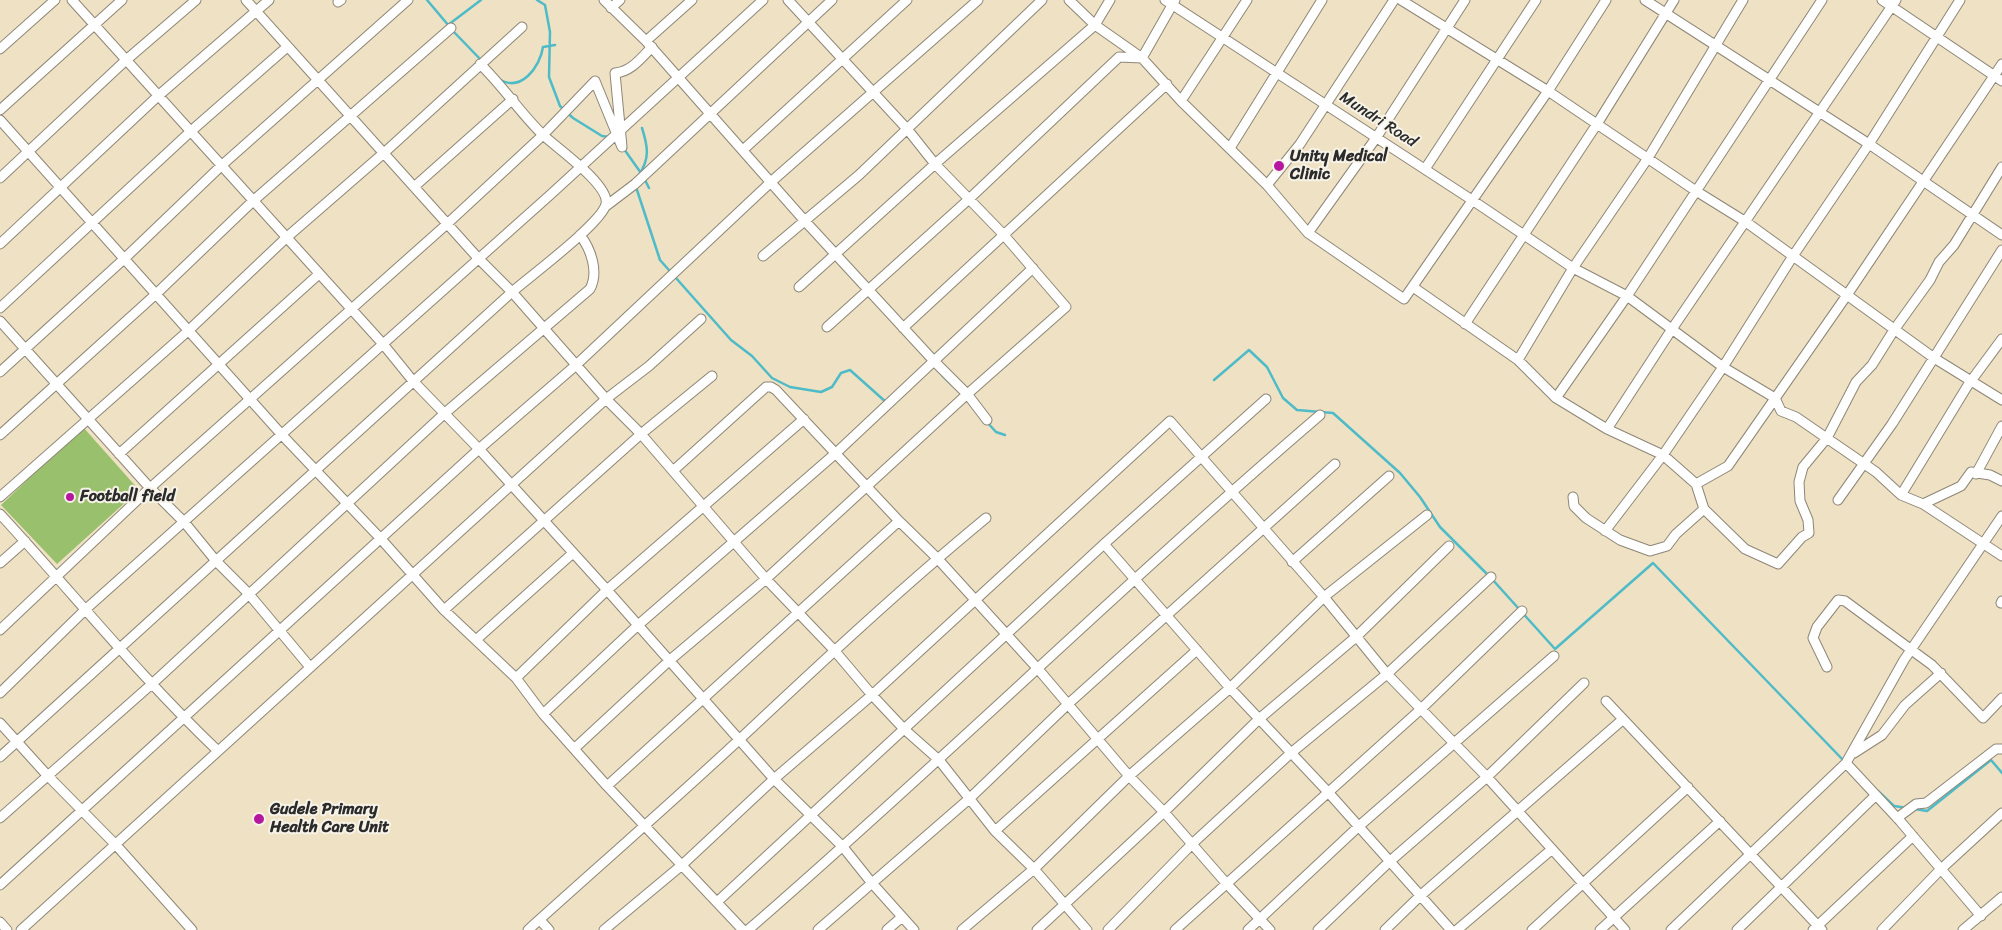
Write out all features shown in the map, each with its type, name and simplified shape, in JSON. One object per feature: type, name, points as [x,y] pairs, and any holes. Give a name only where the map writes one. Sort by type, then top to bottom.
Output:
[{"type":"street","points":[[0,49],[55,0]]},
{"type":"street","points":[[72,0],[125,61],[383,344],[413,381],[479,449],[607,590],[637,626],[740,738],[774,780],[843,848],[914,930]]},
{"type":"street","points":[[0,110],[93,24],[122,0]]},
{"type":"street","points":[[0,178],[125,61],[196,0]]},
{"type":"street","points":[[246,0],[350,116],[385,152],[447,224],[512,292],[606,399],[674,470],[766,579],[834,650],[904,729],[939,760],[995,831],[1066,904],[1087,930]]},
{"type":"street","points":[[0,244],[158,96],[269,0]]},
{"type":"street","points":[[0,372],[124,259],[221,166],[408,0]]},
{"type":"street","points":[[604,0],[649,44],[772,181],[804,220],[837,253],[903,328],[968,395],[987,420]]},
{"type":"street","points":[[612,8],[620,0]]},
{"type":"street","points":[[0,630],[150,488],[350,308],[447,224],[543,135],[595,80],[622,147],[615,73],[630,68],[649,44],[692,0]]},
{"type":"street","points":[[0,692],[86,609],[185,523],[763,0]]},
{"type":"street","points":[[575,748],[670,660],[766,579],[1066,307],[1003,234],[968,200],[935,164],[908,130],[788,0]]},
{"type":"street","points":[[0,757],[413,381],[512,292],[580,235],[600,215],[606,206],[635,184],[712,114],[832,0]]},
{"type":"street","points":[[743,150],[907,0]]},
{"type":"street","points":[[0,885],[182,717],[382,539],[479,449],[576,366],[772,181],[978,0]]},
{"type":"street","points":[[763,256],[908,130],[1042,0]]},
{"type":"street","points":[[1069,0],[1095,25],[1142,58],[1181,102],[1266,185],[1308,233],[1404,299],[1548,91],[1606,0]]},
{"type":"street","points":[[800,287],[935,164],[1095,25],[1110,0]]},
{"type":"street","points":[[1181,102],[1247,0]]},
{"type":"street","points":[[1230,148],[1322,0]]},
{"type":"street","points":[[1266,185],[1300,144],[1394,0]]},
{"type":"street","points":[[1401,0],[1548,91],[1696,191],[1746,222],[1934,358],[2002,400]]},
{"type":"street","points":[[1308,233],[1376,138],[1465,0]]},
{"type":"street","points":[[1425,169],[1536,0]]},
{"type":"street","points":[[1645,0],[1869,144],[2002,235]]},
{"type":"street","points":[[1464,324],[1597,124],[1674,0]]},
{"type":"street","points":[[1518,360],[1573,268],[1648,158],[1743,0]]},
{"type":"street","points":[[1556,398],[1627,296],[1822,0]]},
{"type":"street","points":[[1882,0],[1894,3],[1998,78]]},
{"type":"street","points":[[1605,531],[1663,455],[1723,367],[1793,256],[1869,144],[1936,35],[1960,0]]},
{"type":"street","points":[[1142,58],[1171,2]]},
{"type":"street","name":"Mundri Road","points":[[1171,2],[1573,268],[1627,296],[1723,367],[1775,398],[1781,411],[1796,417],[1828,438],[1876,472],[1901,496]]},
{"type":"street","points":[[1607,429],[1818,112],[1894,3]]},
{"type":"street","points":[[0,497],[188,331],[286,238],[385,152],[522,27]]},
{"type":"street","points":[[0,435],[156,294],[253,201],[451,28]]},
{"type":"street","points":[[0,308],[93,224],[190,132],[287,47]]},
{"type":"street","points":[[827,327],[968,200],[1119,57],[1142,58]]},
{"type":"street","points":[[480,64],[543,135],[580,167],[601,189],[605,195],[606,206]]},
{"type":"street","points":[[1696,484],[1728,466],[1998,78],[2002,64]]},
{"type":"street","points":[[903,328],[1167,84]]},
{"type":"street","points":[[414,186],[512,99]]},
{"type":"street","points":[[0,120],[62,187],[188,331],[252,398],[315,471],[382,539],[444,610],[477,639],[516,678],[542,714],[743,930]]},
{"type":"street","points":[[1413,287],[1518,360],[1556,398],[1607,429],[1663,455],[1696,484],[1704,509],[1745,548],[1778,564],[1802,537],[1809,533],[1808,520],[1800,501],[1800,482],[1803,467],[1828,438],[1856,382],[1872,365],[1894,330],[1930,280],[1938,262],[1954,245],[2002,167]]},
{"type":"street","points":[[0,818],[153,683],[248,593],[445,413],[590,289],[594,282],[595,274],[588,245],[580,235]]},
{"type":"street","points":[[1838,500],[1892,424],[2002,250]]},
{"type":"street","points":[[542,714],[637,626],[736,542],[836,452],[1033,268]]},
{"type":"street","points":[[119,454],[221,365],[319,274]]},
{"type":"street","points":[[21,930],[606,399],[650,366],[701,319]]},
{"type":"street","points":[[0,322],[150,488],[185,523],[216,562],[248,593],[310,667]]},
{"type":"street","points":[[2002,339],[1972,380],[1901,496],[1923,504],[2002,556]]},
{"type":"street","points":[[444,610],[545,522],[641,434],[712,376]]},
{"type":"street","points":[[674,470],[768,386],[776,390],[899,521],[937,558],[974,601],[1038,669],[1129,776],[1164,812],[1270,930]]},
{"type":"street","points":[[717,902],[1104,544],[1266,399]]},
{"type":"street","points":[[748,930],[843,848],[1232,491],[1320,415]]},
{"type":"street","points":[[516,678],[607,590],[804,419]]},
{"type":"street","points":[[604,930],[682,865],[774,780],[872,695],[1170,421],[1199,457],[1232,491],[1263,530],[1324,597],[1387,674],[1487,777],[1625,930]]},
{"type":"street","points":[[1976,474],[2002,426]]},
{"type":"street","points":[[818,930],[871,882],[969,799],[1067,705],[1335,464]]},
{"type":"street","points":[[1923,504],[1961,486],[1971,472],[1990,475],[2002,481]]},
{"type":"street","points":[[1292,562],[1389,476]]},
{"type":"street","points":[[1573,497],[1574,506],[1586,518],[1620,540],[1650,551],[1667,546],[1676,534],[1704,509]]},
{"type":"street","points":[[0,514],[86,609],[119,649],[153,683],[182,717],[218,751]]},
{"type":"street","points":[[962,930],[1034,870],[1129,776],[1230,688],[1324,597],[1427,515]]},
{"type":"street","points":[[1671,930],[1846,763],[1911,649],[2002,516]]},
{"type":"street","points":[[528,930],[645,825],[834,650],[937,558],[986,518]]},
{"type":"street","points":[[608,786],[899,521]]},
{"type":"street","points":[[0,564],[25,541]]},
{"type":"street","points":[[1104,544],[1230,688],[1328,792],[1451,930]]},
{"type":"street","points":[[1037,930],[1164,812],[1259,719],[1356,637],[1449,546]]},
{"type":"street","points":[[477,639],[573,553]]},
{"type":"street","points":[[1108,930],[1192,844],[1290,753],[1387,674],[1491,577]]},
{"type":"street","points":[[1827,667],[1812,638],[1817,627],[1838,600],[1845,601],[1941,673],[1983,718],[2002,698]]},
{"type":"street","points":[[1175,930],[1421,709],[1522,611]]},
{"type":"street","points":[[995,831],[1197,650]]},
{"type":"street","points":[[1248,930],[1358,827],[1554,656]]},
{"type":"street","points":[[1852,755],[1882,735],[1905,705],[1941,673]]},
{"type":"street","points":[[1318,930],[1389,862],[1487,777],[1584,683]]},
{"type":"street","points":[[1606,701],[1782,887],[1817,929],[1913,836]]},
{"type":"street","points":[[1385,930],[1420,896],[1621,721]]},
{"type":"street","points":[[0,722],[47,775],[116,845],[182,926],[192,930]]},
{"type":"street","points":[[1897,818],[1916,804],[1926,804],[1996,749],[2002,749]]},
{"type":"street","points":[[1846,763],[1913,836],[1981,916]]},
{"type":"street","points":[[1532,930],[1688,787]]},
{"type":"street","points":[[1737,930],[1875,796]]},
{"type":"street","points":[[1882,930],[1940,870],[2002,812]]},
{"type":"street","points":[[1600,930],[1720,821]]},
{"type":"street","points":[[1457,930],[1551,850]]},
{"type":"street","points":[[1963,930],[2002,897]]},
{"type":"street","points":[[887,930],[902,917]]},
{"type":"street","points":[[540,920],[549,930]]},
{"type":"street","points":[[0,922],[7,930]]},
{"type":"green space","name":"Football field","points":[[83,427],[139,490],[57,564],[1,505]]},
{"type":"waterway","points":[[427,0],[449,26]]},
{"type":"waterway","points":[[448,25],[481,0]]},
{"type":"waterway","points":[[537,0],[545,5],[550,32],[549,77],[560,106],[573,118],[602,136],[609,137]]},
{"type":"waterway","points":[[452,30],[481,60]]},
{"type":"waterway","points":[[499,79],[515,83],[522,80],[534,70],[543,47],[555,45]]},
{"type":"waterway","points":[[639,175],[643,169],[647,152],[642,128]]},
{"type":"waterway","points":[[624,149],[641,173]]},
{"type":"waterway","points":[[644,178],[649,188]]},
{"type":"waterway","points":[[636,187],[660,260],[731,340],[752,356],[772,378],[790,387],[821,392],[832,387],[841,373],[850,370],[887,403]]},
{"type":"waterway","points":[[1214,380],[1249,350],[1267,367],[1283,398],[1297,410],[1333,413],[1400,473],[1420,497],[1440,527],[1488,575]]},
{"type":"waterway","points":[[942,375],[952,385]]},
{"type":"waterway","points":[[986,421],[996,432],[1005,435]]},
{"type":"waterway","points":[[1492,579],[1555,649],[1653,563],[1844,761]]},
{"type":"waterway","points":[[1915,809],[1927,811],[1991,760],[2002,773]]},
{"type":"waterway","points":[[1878,791],[1894,806],[1907,808]]},
{"type":"place","name":"Unity Medical Clinic","points":[[1279,166]]},
{"type":"place","name":"Football field","points":[[70,497]]},
{"type":"place","name":"Gudele Primary Health Care Unit","points":[[259,819]]}]
